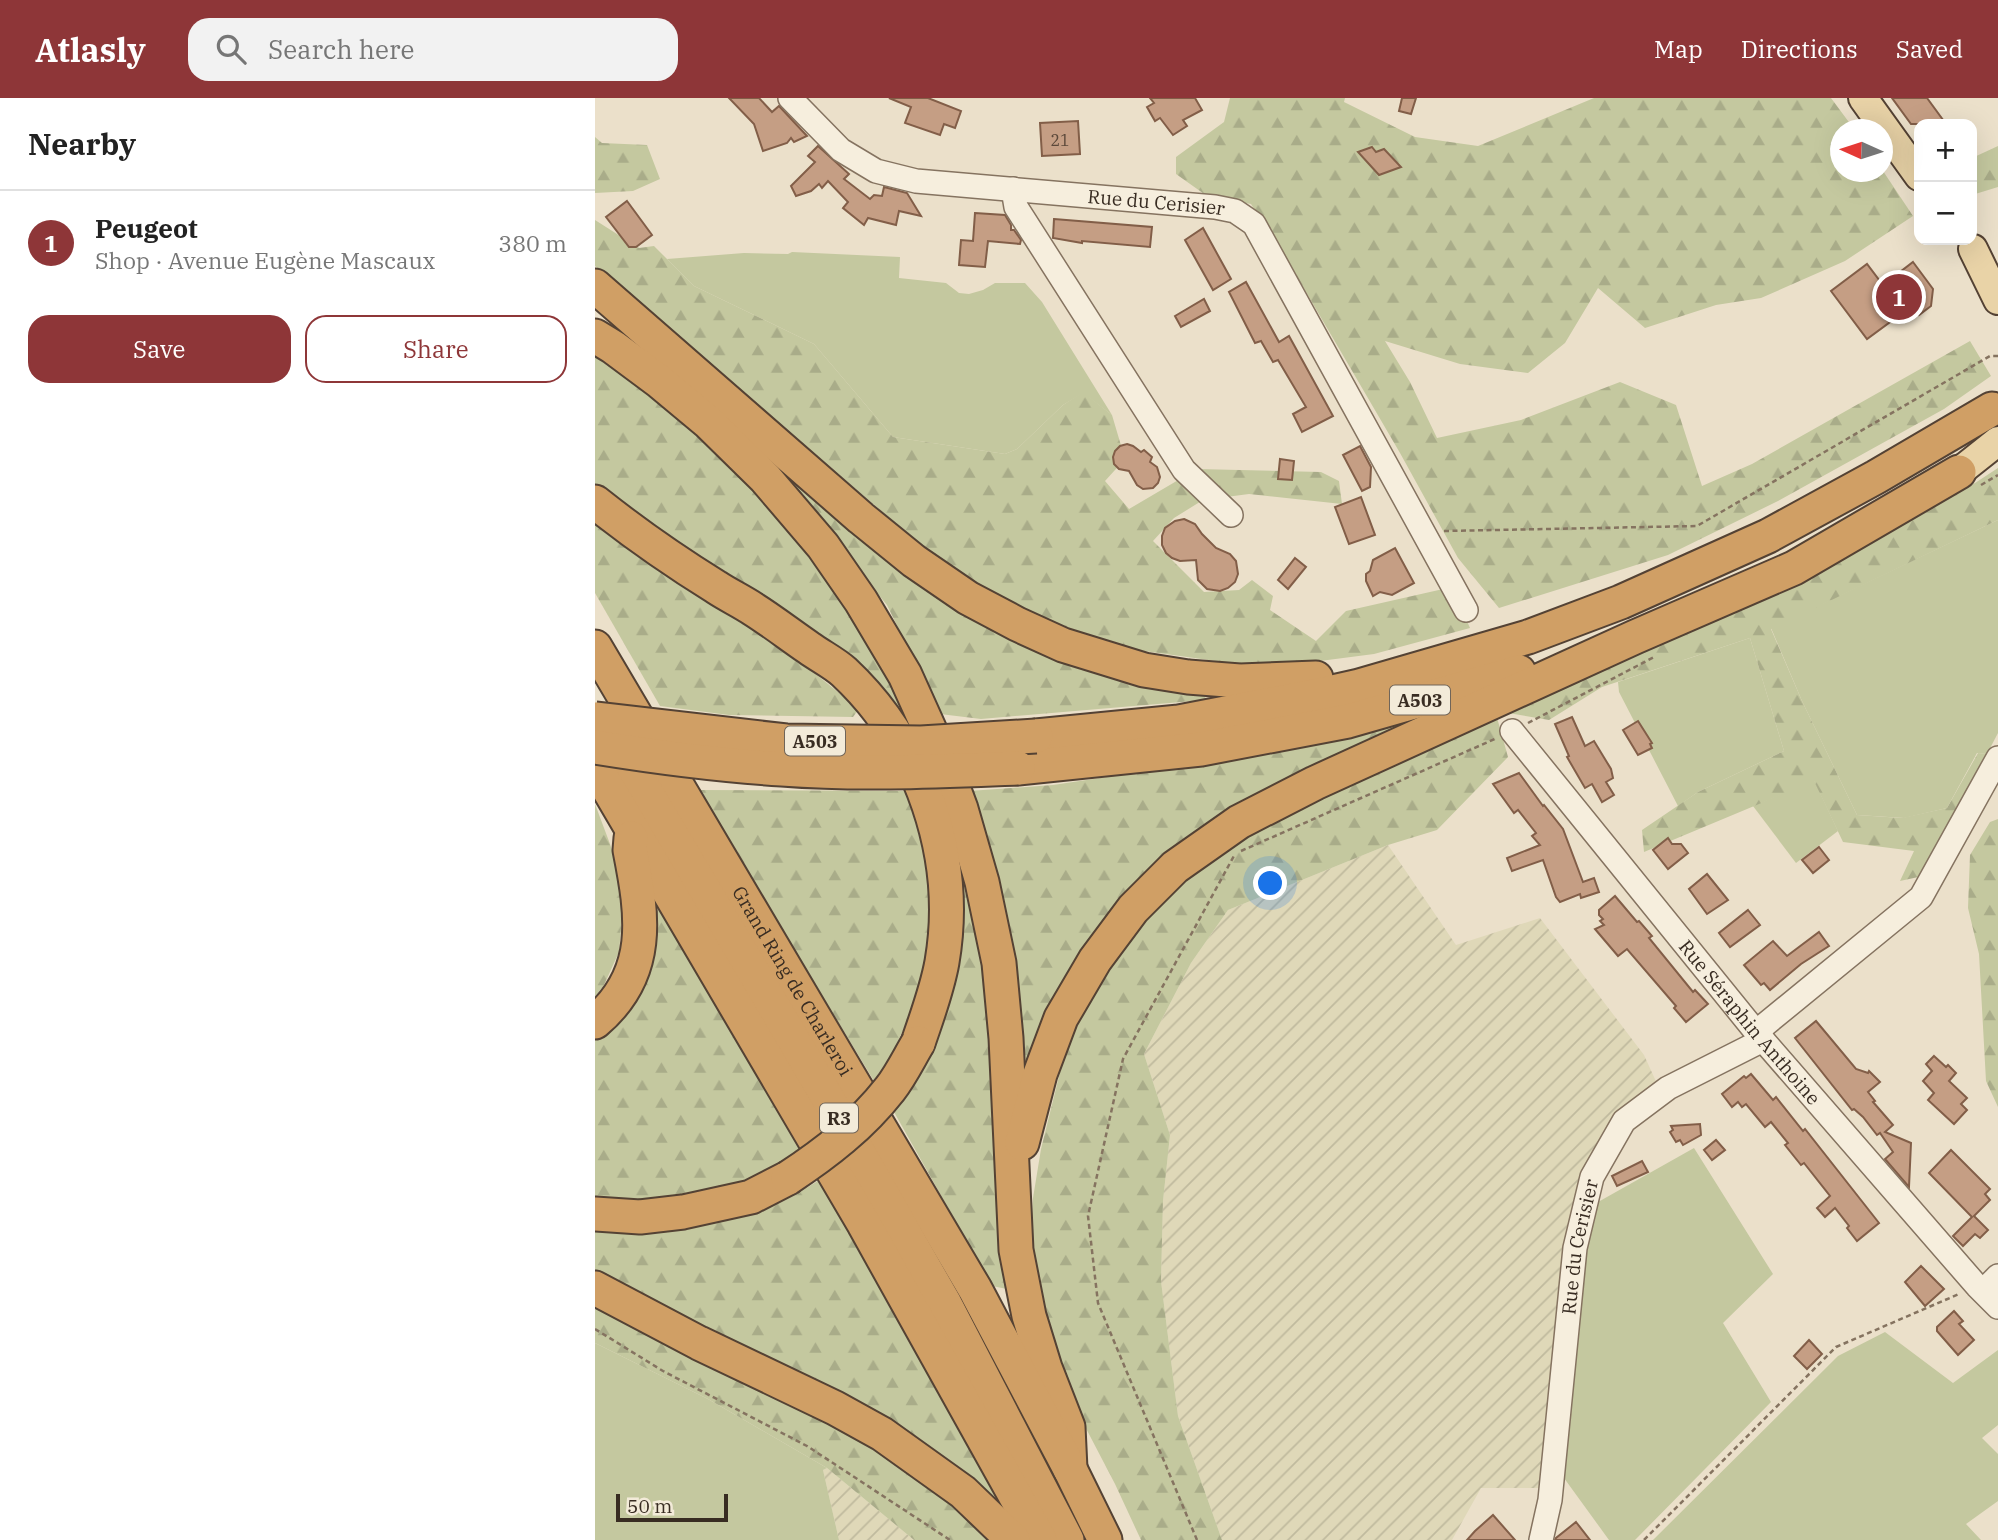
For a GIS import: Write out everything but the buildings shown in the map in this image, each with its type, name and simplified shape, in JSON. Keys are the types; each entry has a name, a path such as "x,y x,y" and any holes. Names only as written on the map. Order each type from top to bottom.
{"highway":[{"path":"595,286 914,561 968,598 1017,624 1063,645 1110,661 1188,677 1240,681 1305,680 1362,672 1388,677"},
{"path":"595,336 613,347 708,422 765,478 823,546 861,601 905,675 941,755 961,809 982,882 999,963 1006,1038 1016,1251 1029,1317 1068,1427 1070,1469"},
{"name":"A503","path":"595,719 786,741 921,743 1036,736 1179,722 1319,695 1528,636 1632,598 1768,536 1876,477 1996,403"},
{"name":"A503","path":"595,747 682,760 784,770 919,772 1018,768 1201,749 1348,721 1647,646 1966,481"},
{"path":"595,502 640,537 717,589 753,609 843,672 882,714 907,755 936,826 945,872 946,914 942,960 918,1043 891,1088 860,1124 830,1150 788,1178 751,1197 683,1212 640,1217 595,1214"},
{"path":"1013,1200 1024,1131 1040,1074 1061,1018 1095,960 1132,909 1175,867 1239,822 1315,783 1647,646"},
{"name":"Grand Ring de Charleroi","path":"595,647 975,1289 1105,1540"},
{"name":"Grand Ring de Charleroi","path":"595,705 821,1087 945,1304 1067,1540"},
{"path":"595,765 659,768 682,760"},
{"path":"595,765 864,1224 1040,1540"},
{"path":"595,1022 624,991 636,960 641,920 631,850 631,825"},
{"path":"595,1288 882,1434 963,1492 1013,1540"}],"main road":[{"path":"1863,98 1914,169"},
{"path":"1970,245 1998,283"},
{"path":"1970,245 1998,300"},
{"name":"A503","path":"1966,481 1998,441"},
{"path":"1966,481 1998,449"}],"street":[{"name":"Rue du Cerisier","path":"790,98 841,150 876,171 916,181 1215,207 1235,211 1254,225 1423,532"},
{"path":"1013,189 1016,207 1184,470 1231,515"},
{"path":"1423,532 1466,610"},
{"name":"Rue Séraphin Anthoine","path":"1512,731 1760,1036 1989,1290"},
{"name":"Rue du Cerisier","path":"1541,1540 1550,1500 1575,1248 1592,1177 1623,1121 1668,1088 1760,1036 1921,897 1998,758"}],"path":[{"path":"1423,532 1697,526 1990,356 1998,356"},
{"path":"1966,481 1998,475"},
{"path":"1197,1540 1098,1303 1088,1216 1123,1059 1235,854 1512,731 1647,646"},
{"path":"1644,1540 1836,1347 1989,1290"},
{"path":"595,1329 663,1371 807,1446 950,1540"}],"shaded area":[{"path":"1388,845 1456,945 1540,918 1644,1055 1659,1088 1597,1150 1547,1488 1481,1488 1452,1540 1222,1540 1178,1416 1161,1281 1163,1201 1170,1135 1144,1054 1191,963 1228,910"},
{"path":"827,1468 914,1540 839,1540 823,1470"}],"green space":[{"path":"1230,98 1345,98 1344,102 1415,137 1478,146 1594,98 1831,98 1847,119 1830,119 1830,182 1890,182 1913,216 1845,261 1761,298 1716,305 1645,328 1598,288 1565,343 1528,373 1460,364 1385,341 1410,382 1437,438 1521,420 1620,382 1676,405 1702,486 1752,464 1970,341 1991,376 1944,409 1778,501 1668,555 1499,608 1458,558 1299,280 1251,204 1207,196 1176,174 1176,157 1224,122"},
{"path":"595,137 602,143 647,145 660,179 633,191 595,193"},
{"path":"1998,146 1998,187 1977,193 1977,182 1977,156"},
{"path":"595,220 639,248 654,246 694,286 814,344 893,437 1005,454 1017,449 1063,405 1083,392 1112,415 1125,459 1105,481 1129,509 1197,469 1321,472 1339,481 1342,504 1249,494 1203,500 1174,518 1153,541 1204,592 1239,590 1252,580 1273,596 1270,610 1316,641 1346,611 1452,587 1470,628 1374,654 1266,668 1094,644 969,586 595,266"},
{"path":"792,252 900,257 899,278 946,283 959,293 969,294 995,283 1025,283 1042,302 1112,415 1083,393 1063,405 1017,449 1005,454 893,437 814,344 694,286 667,259"},
{"path":"595,350 733,461 806,541 898,694 900,710 869,684 628,512 595,485"},
{"path":"785,461 921,578 1206,688 1205,700 981,719 940,714 887,605 790,488"},
{"path":"1998,468 1998,520 1771,629 1857,815 1902,818 1947,808 1978,753 1987,754 1923,876 1900,881 1914,851 1843,842 1814,781 1644,852 1642,830 1698,792 1784,751 1750,638 1602,687 1549,720 1508,713 1742,607 1975,483"},
{"path":"1998,520 1998,733 1987,754 1977,753 1947,808 1904,818 1857,815 1802,701 1771,628"},
{"path":"595,522 709,595 859,709 853,717 729,715 660,706 595,593"},
{"path":"1750,638 1784,751 1698,792 1678,806 1619,692 1618,682"},
{"path":"1463,706 1190,840 1031,1060 1020,1064 969,791 1053,785 1214,761"},
{"path":"1496,714 1508,757 1437,830 1388,845 1228,910 1191,963 1144,1054 1170,1135 1163,1201 1161,1281 1178,1416 1222,1540 1141,1540 1067,1392 1030,1247 1033,1198 1041,1149 1067,1044 1112,955 1172,883 1276,820"},
{"path":"1814,780 1838,831 1796,863 1753,806"},
{"path":"697,790 912,791 932,888 929,954 915,1004 894,1050 874,1081"},
{"path":"595,804 621,880 622,917 619,952 604,985 595,997"},
{"path":"1998,819 1998,1107 1986,1081 1979,954 1968,908 1970,855 1990,822"},
{"path":"956,850 964,858 992,1018 1012,1290 992,1286 894,1112 922,1070 947,1009 962,927"},
{"path":"660,908 802,1151 764,1176 691,1202 595,1203 595,1039 616,1018 650,920"},
{"path":"1694,1148 1773,1274 1723,1323 1771,1402 1635,1540 1609,1540 1564,1478 1591,1206"},
{"path":"821,1179 1015,1527 595,1276 595,1229 768,1203"},
{"path":"595,1305 854,1436 903,1466 949,1500 993,1540 914,1540 827,1468 708,1399 595,1343"},
{"path":"1885,1332 1953,1383 1998,1350 1998,1425 1982,1438 1998,1454 1998,1501 1966,1524 1981,1540 1653,1540 1838,1356"},
{"path":"595,1343 708,1399 827,1468 823,1470 839,1540 595,1540"}],"place":[{"name":"Peugeot","path":"1899,297"}]}
